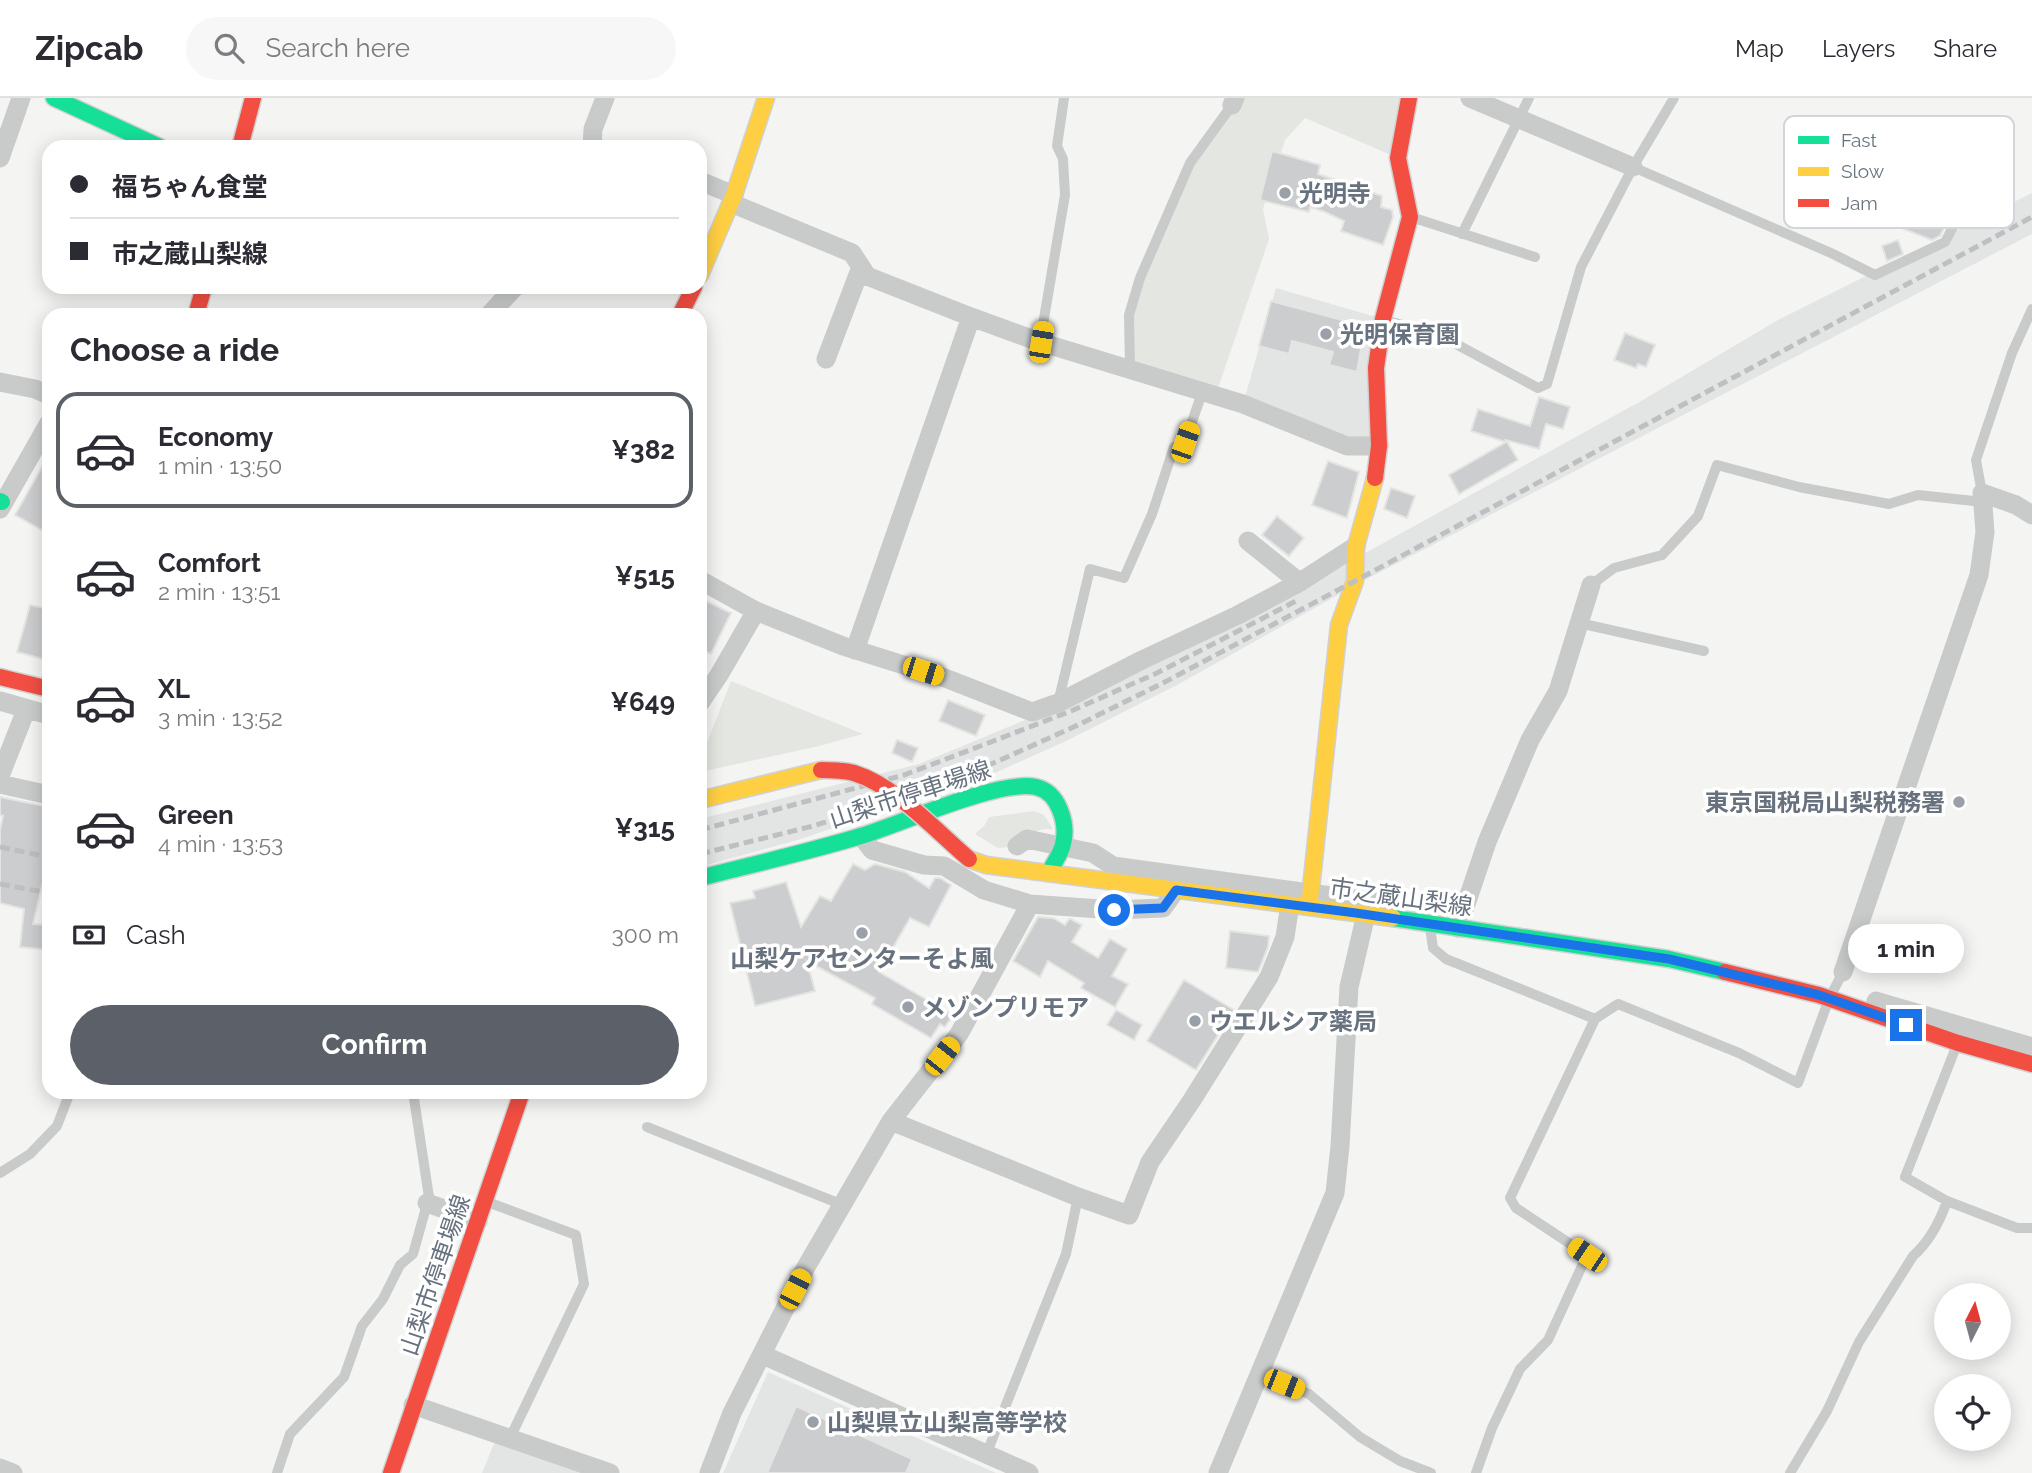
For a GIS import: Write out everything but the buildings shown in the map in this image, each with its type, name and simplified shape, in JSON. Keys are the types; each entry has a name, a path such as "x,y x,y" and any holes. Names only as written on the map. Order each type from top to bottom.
{"main road":[{"path":"54,98 145,140"},
{"path":"242,140 253,98"},
{"path":"707,258 732,199 766,98"},
{"path":"1303,901 1339,625 1355,581 1356,546 1378,466 1376,368 1382,319 1410,217 1398,158 1409,98"},
{"path":"0,677 42,687"},
{"name":"市之蔵山梨線","path":"707,798 821,770 843,770 861,775 897,798 969,859 986,865 1176,890 1303,901 1429,924 1461,922"},
{"name":"山梨市停車場線","path":"707,876 861,836 999,788 1031,785 1051,796 1058,804 1064,823 1063,845"},
{"path":"1049,873 1063,845"},
{"path":"1836,987 1958,1043 2032,1064"},
{"name":"山梨市停車場線","path":"391,1473 520,1099"}],"street":[{"path":"0,158 21,98"},
{"path":"594,140 593,129 605,98"},
{"path":"1470,98 1633,167"},
{"path":"707,185 732,199 852,253 867,276 971,317 1041,342 1243,404 1348,446 1379,446"},
{"path":"826,359 861,267"},
{"path":"496,308 508,294"},
{"path":"855,650 971,317"},
{"path":"0,382 42,392"},
{"path":"1,504 42,435"},
{"path":"1836,987 1979,575 1985,532 1982,497 2016,505 2032,516"},
{"path":"1248,541 1299,582"},
{"path":"707,584 756,611 855,650 945,678 1032,712 1058,704 1142,660 1238,615 1299,582 1356,546"},
{"path":"1461,922 1487,842 1530,740 1558,691 1591,585"},
{"path":"707,693 756,611"},
{"path":"0,701 42,713"},
{"path":"0,776 26,710"},
{"path":"0,784 42,793"},
{"path":"861,836 872,850 924,864 944,866 984,890 1030,904 1114,910 1163,908 1176,890"},
{"path":"1017,846 1027,839 1063,845 1093,853 1113,866 1303,901 1654,943 1836,987 2032,1047"},
{"path":"891,1121 1129,1215 1150,1162 1269,977 1303,901"},
{"path":"709,1473 732,1413 806,1267 891,1121 959,1034 1030,904"},
{"path":"1218,1473 1335,1193 1349,987 1366,914"},
{"path":"427,1203 478,1221"},
{"path":"763,1354 1029,1473"},
{"path":"413,1405 610,1473"},
{"path":"0,1468 13,1473"}],"lane":[{"path":"1041,342 1065,195 1063,159 1057,146 1064,98"},
{"path":"1462,234 1529,98"},
{"path":"1382,319 1441,335 1538,388 1546,384 1581,267 1633,167 1674,98"},
{"path":"1130,369 1129,315 1140,278 1190,163 1233,101"},
{"path":"1633,167 1831,253 1875,275 1945,242 1952,228"},
{"path":"1410,217 1535,257"},
{"path":"1591,585 1614,568 1662,555 1698,516 1717,465 1799,487 1888,504 1918,495 1982,497 1976,460 2012,353 2032,309"},
{"path":"1058,704 1090,569 1124,578 1152,514 1174,447 1185,442 1202,393"},
{"path":"1579,623 1704,651"},
{"path":"1429,924 1433,948 1446,959 1595,1019"},
{"path":"1476,1473 1492,1428 1520,1369 1548,1340 1587,1255 1516,1208 1510,1198 1595,1019 1618,1004 1739,1053 1798,1083 1836,987"},
{"path":"1958,1043 1905,1177 1947,1201 2017,1228 2032,1228"},
{"path":"0,1174 30,1153 57,1126 68,1099"},
{"path":"277,1473 290,1434 344,1377 362,1326 383,1298 400,1265 413,1254 429,1197 413,1099"},
{"path":"647,1127 843,1205"},
{"path":"986,1455 1066,1254 1078,1197"},
{"path":"485,1201 576,1235 584,1284 510,1438"},
{"path":"1790,1473 1827,1411 1858,1342 1913,1256 1924,1247 1947,1201"},
{"path":"1260,1374 1309,1394 1360,1437 1400,1461 1431,1473"}],"shaded area":[{"path":"1235,98 1409,98 1398,158 1305,118 1285,140 1263,209 1269,239 1215,397 1130,369 1129,315 1190,163"},
{"path":"2032,193 2032,234 1361,582 1177,685 1066,741 997,772 801,839 707,865 707,817 919,764 1054,708 1331,572 1641,401 1778,320 1962,228 2014,228 2014,202"},
{"path":"1276,288 1383,319 1379,446 1243,404"},
{"path":"731,681 863,734 707,770 707,743"},
{"path":"1034,811 1044,815 1053,829 1015,837 1010,847 998,848 975,834 989,817"},
{"name":"山梨県立山梨高等学校","path":"768,1372 996,1473 723,1473"},
{"path":"496,1439 590,1473 482,1473"}],"railway":[{"path":"2014,227 2032,217"},
{"path":"707,852 813,826 860,811 987,766 1078,725 1355,581 2012,228"},
{"path":"707,828 904,775 983,745 1071,711 1157,673 1296,601"},
{"path":"0,847 42,856"},
{"path":"0,884 42,892"}],"traffic: fast":[{"path":"54,98 145,140"},
{"path":"707,876 841,842 975,796 1019,786 1036,787 1051,795 1063,818 1063,844 1049,873"},
{"path":"1393,918 1669,959 1725,972"}],"traffic: slow":[{"path":"707,259 734,195 766,98"},
{"path":"1309,907 1339,625 1355,581 1356,546 1375,478"},
{"path":"707,798 821,770"},
{"path":"969,859 986,865 1393,918"}],"traffic: jam":[{"path":"242,140 253,98"},
{"path":"1375,478 1379,446 1376,368 1383,319 1410,217 1398,158 1409,98"},
{"path":"198,308 202,294"},
{"path":"684,308 690,294"},
{"path":"0,677 42,687"},
{"path":"821,770 854,773 885,788 915,810 969,859"},
{"path":"1725,972 1819,995 1958,1043 2032,1064"},
{"path":"391,1473 520,1099"}],"place":[{"name":"光明寺","path":"1285,193"},
{"name":"光明保育園","path":"1326,334"},
{"name":"東京国税局山梨税務署","path":"1959,802"},
{"name":"山梨ケアセンターそよ風","path":"862,933"},
{"name":"メゾンプリモア","path":"908,1007"},
{"name":"ウエルシア薬局","path":"1195,1021"},
{"name":"山梨県立山梨高等学校","path":"813,1422"}],"route":[{"path":"1114,910 1163,908 1176,890 1356,913 1669,959 1819,995 1906,1025"}]}
